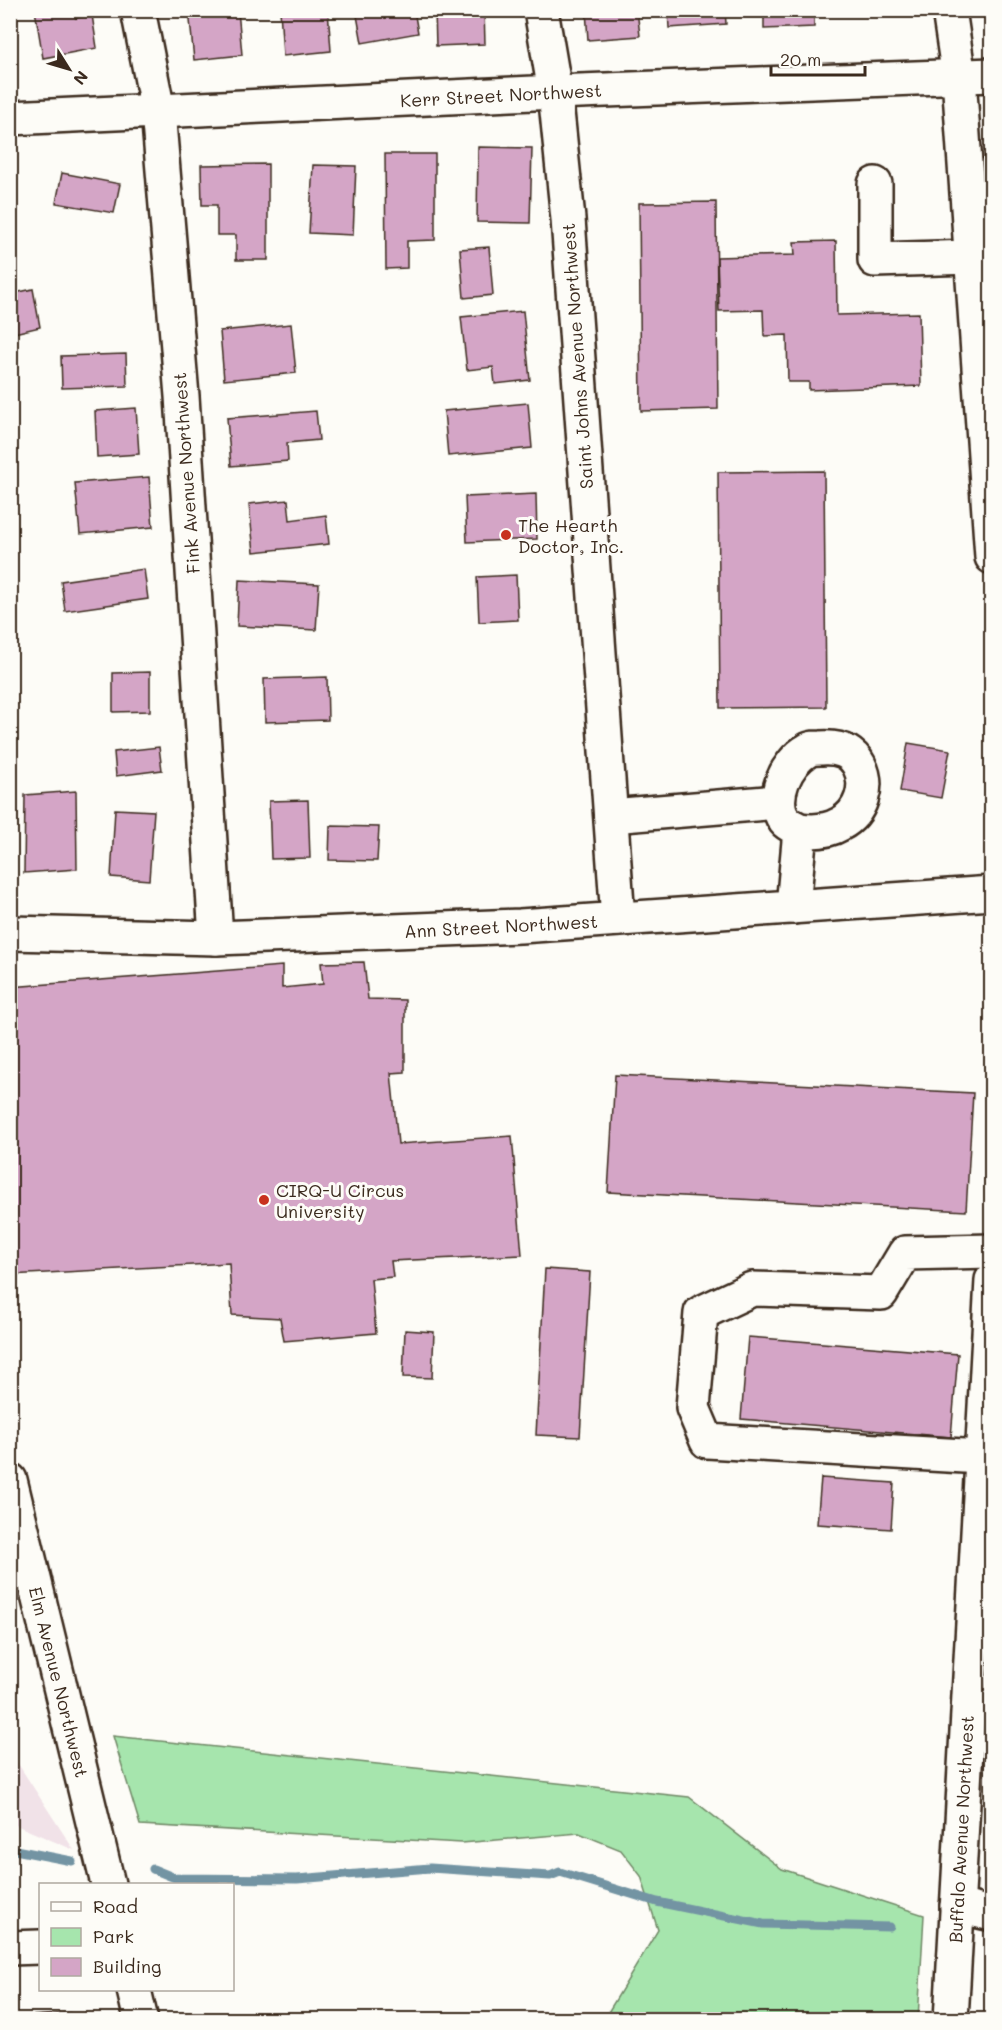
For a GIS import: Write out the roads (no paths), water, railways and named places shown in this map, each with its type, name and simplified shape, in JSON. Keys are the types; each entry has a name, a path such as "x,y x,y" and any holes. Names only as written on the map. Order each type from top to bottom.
{"street":[{"name":"Fink Avenue Northwest","path":"138,10 158,111 182,396 216,938"},
{"name":"Saint Johns Avenue Northwest","path":"542,10 555,92 568,231 618,919"},
{"path":"949,10 959,77 992,557"},
{"name":"Kerr Street Northwest","path":"10,118 555,92 992,75"},
{"path":"875,184 875,260 972,257"},
{"path":"836,747 855,758 862,772 864,788 859,806 842,824 817,832 800,830 785,822 778,802 783,780 793,762 809,748 836,747"},
{"path":"611,816 778,802"},
{"path":"794,907 800,830"},
{"name":"Ann Street Northwest","path":"10,933 216,938 520,926 992,893"},
{"path":"981,1457 707,1441 693,1408 701,1313 752,1289 881,1293 905,1253 992,1251"},
{"name":"Buffalo Avenue Northwest","path":"951,2019 992,1280"},
{"name":"Elm Avenue Northwest","path":"10,1480 24,1590 108,1883"},
{"path":"957,1906 992,1914"},
{"path":"10,1948 39,1947"},
{"path":"134,1991 141,2019"}],"waterway":[{"path":"10,1849 72,1861"},
{"path":"153,1869 175,1878 297,1879 430,1868 550,1876 560,1872 657,1902 763,1924 890,1927"}],"place":[{"name":"The Hearth Doctor, Inc.","path":"506,535"},
{"name":"CIRQ-U Circus University","path":"264,1200"}]}
